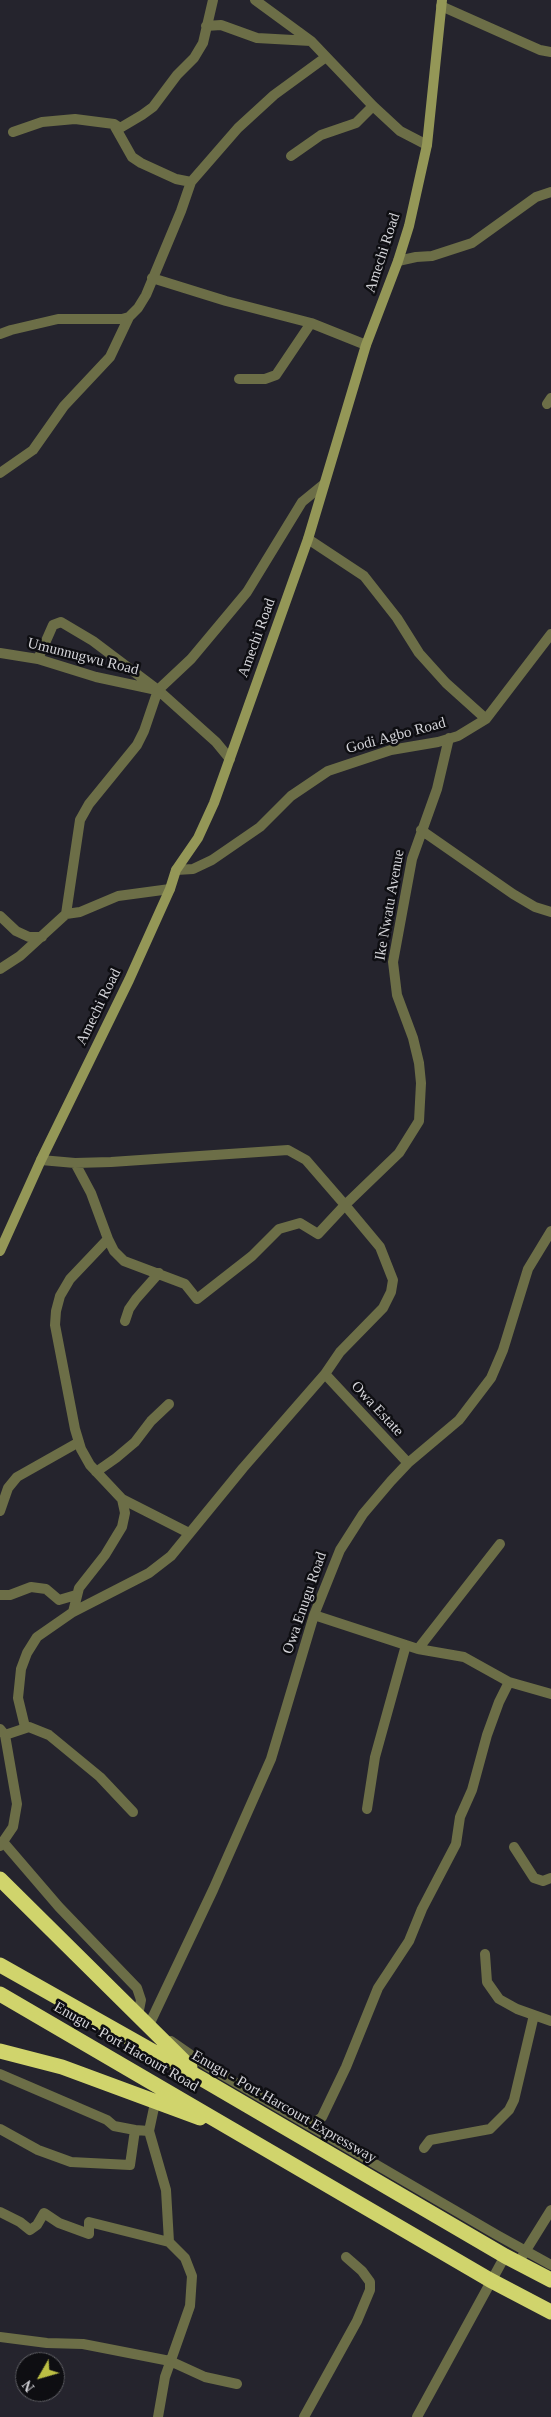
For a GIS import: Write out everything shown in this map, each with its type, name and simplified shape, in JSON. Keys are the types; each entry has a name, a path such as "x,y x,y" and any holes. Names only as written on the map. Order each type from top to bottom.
{"highway":[{"path":"0,1879 202,2079"},
{"name":"Enugu - Port Harcourt Expressway","path":"0,1965 516,2256 551,2280"},
{"name":"Enugu - Port Hacourt Road","path":"0,1994 234,2130"},
{"path":"0,2051 62,2067 155,2103 234,2130 490,2280 551,2312"}],"main road":[{"name":"Amechi Road","path":"0,1251 41,1160 129,980 170,889 176,870 198,838 214,803 308,540 324,484 351,403 366,346 409,226 427,145 442,3"}],"street":[{"path":"13,132 51,121 75,120 114,124 120,128 153,106 177,75 194,58 203,43 212,0"},
{"path":"256,0 311,41 373,106 400,131 427,145"},
{"path":"442,3 540,50 551,52"},
{"path":"206,26 221,25 257,38 311,41"},
{"path":"0,473 33,450 64,406 110,357 129,317 138,308 146,295 191,182 238,128 274,95 326,57"},
{"path":"291,156 322,135 356,123 373,106"},
{"path":"114,124 132,157 141,164 191,182"},
{"path":"398,261 416,256 432,256 472,243 536,197 551,192"},
{"path":"152,278 226,301 312,323 366,346"},
{"path":"0,334 20,327 58,319 122,320 129,317"},
{"path":"239,379 264,379 276,375 312,323"},
{"path":"66,914 80,820 89,804 137,745 144,731 158,690 191,659 247,592 302,502 324,484"},
{"path":"308,540 364,576 397,618 419,653 446,683 486,719"},
{"path":"38,659 52,625 60,622 93,641 158,690 216,742 230,760"},
{"name":"Godi Agbo Road","path":"176,870 193,869 212,860 252,833 292,796 328,771 391,750 438,742 458,736 486,719 551,634"},
{"name":"Umunnugwu Road","path":"0,653 38,659 96,677 158,690"},
{"name":"Ike Nwatu Avenue","path":"159,1273 185,1284 197,1299 252,1256 279,1229 300,1222 318,1234 399,1153 419,1121 421,1108 419,1063 396,994 393,962 412,859 437,788 449,738"},
{"path":"421,830 514,894 535,907 551,912"},
{"path":"0,969 20,956 66,914 80,912 118,896 170,889"},
{"path":"0,916 16,931 29,937 42,937"},
{"path":"25,1727 18,1698 21,1669 27,1653 37,1637 73,1612 161,1565 325,1374 340,1352 382,1308 391,1292 393,1280 380,1247 306,1160 288,1150 75,1163 41,1160"},
{"path":"75,1163 91,1194 114,1251 124,1261 159,1273 129,1309 125,1321"},
{"name":"Owa Enugu Road","path":"143,2020 213,1890 271,1759 314,1615 346,1538 363,1514 408,1463 459,1420 491,1378 503,1350 526,1275 551,1230"},
{"path":"108,1239 70,1279 60,1296 56,1311 55,1325 79,1442 90,1465 122,1499 189,1533"},
{"name":"Owa Estate","path":"325,1374 408,1463"},
{"path":"96,1472 135,1442 150,1421 169,1404"},
{"path":"0,1511 8,1488 18,1477 79,1442"},
{"path":"73,1612 76,1595 82,1583 105,1555 122,1527 125,1513 122,1499"},
{"path":"418,1649 500,1544"},
{"path":"0,1595 10,1595 31,1587 46,1589 59,1600 76,1595"},
{"path":"314,1615 418,1649 464,1658 509,1682 551,1694"},
{"path":"367,1809 376,1757 406,1645"},
{"path":"310,2126 322,2116 346,2067 378,1988 409,1941 422,1909 456,1844 460,1817 472,1790 498,1702 509,1682"},
{"path":"133,1812 100,1777 58,1742 38,1729 25,1727 2,1732 16,1804 14,1822 2,1844 59,1907 137,1988 141,2000 143,2020 207,2066 310,2126 516,2256 551,2265"},
{"path":"514,1847 534,1878 543,1881 551,1872"},
{"path":"485,1954 487,1982 493,1994 517,2009 551,2021"},
{"path":"424,2148 430,2140 490,2129 508,2110 514,2100 534,2015"},
{"path":"0,2074 107,2120 114,2126 149,2131"},
{"path":"155,2103 149,2131 166,2190 169,2242"},
{"path":"0,2129 38,2150 71,2162 130,2165 135,2130"},
{"path":"417,2417 490,2280 516,2256 551,2210"},
{"path":"0,2212 20,2222 30,2230 37,2225 44,2213 59,2223 89,2234 90,2222 169,2242 185,2258 192,2276 190,2306 165,2377 158,2417"},
{"path":"304,2417 357,2322 370,2290 370,2282 362,2271 346,2257"},
{"path":"0,2337 47,2343 83,2344 170,2361 206,2377 238,2384"}]}
